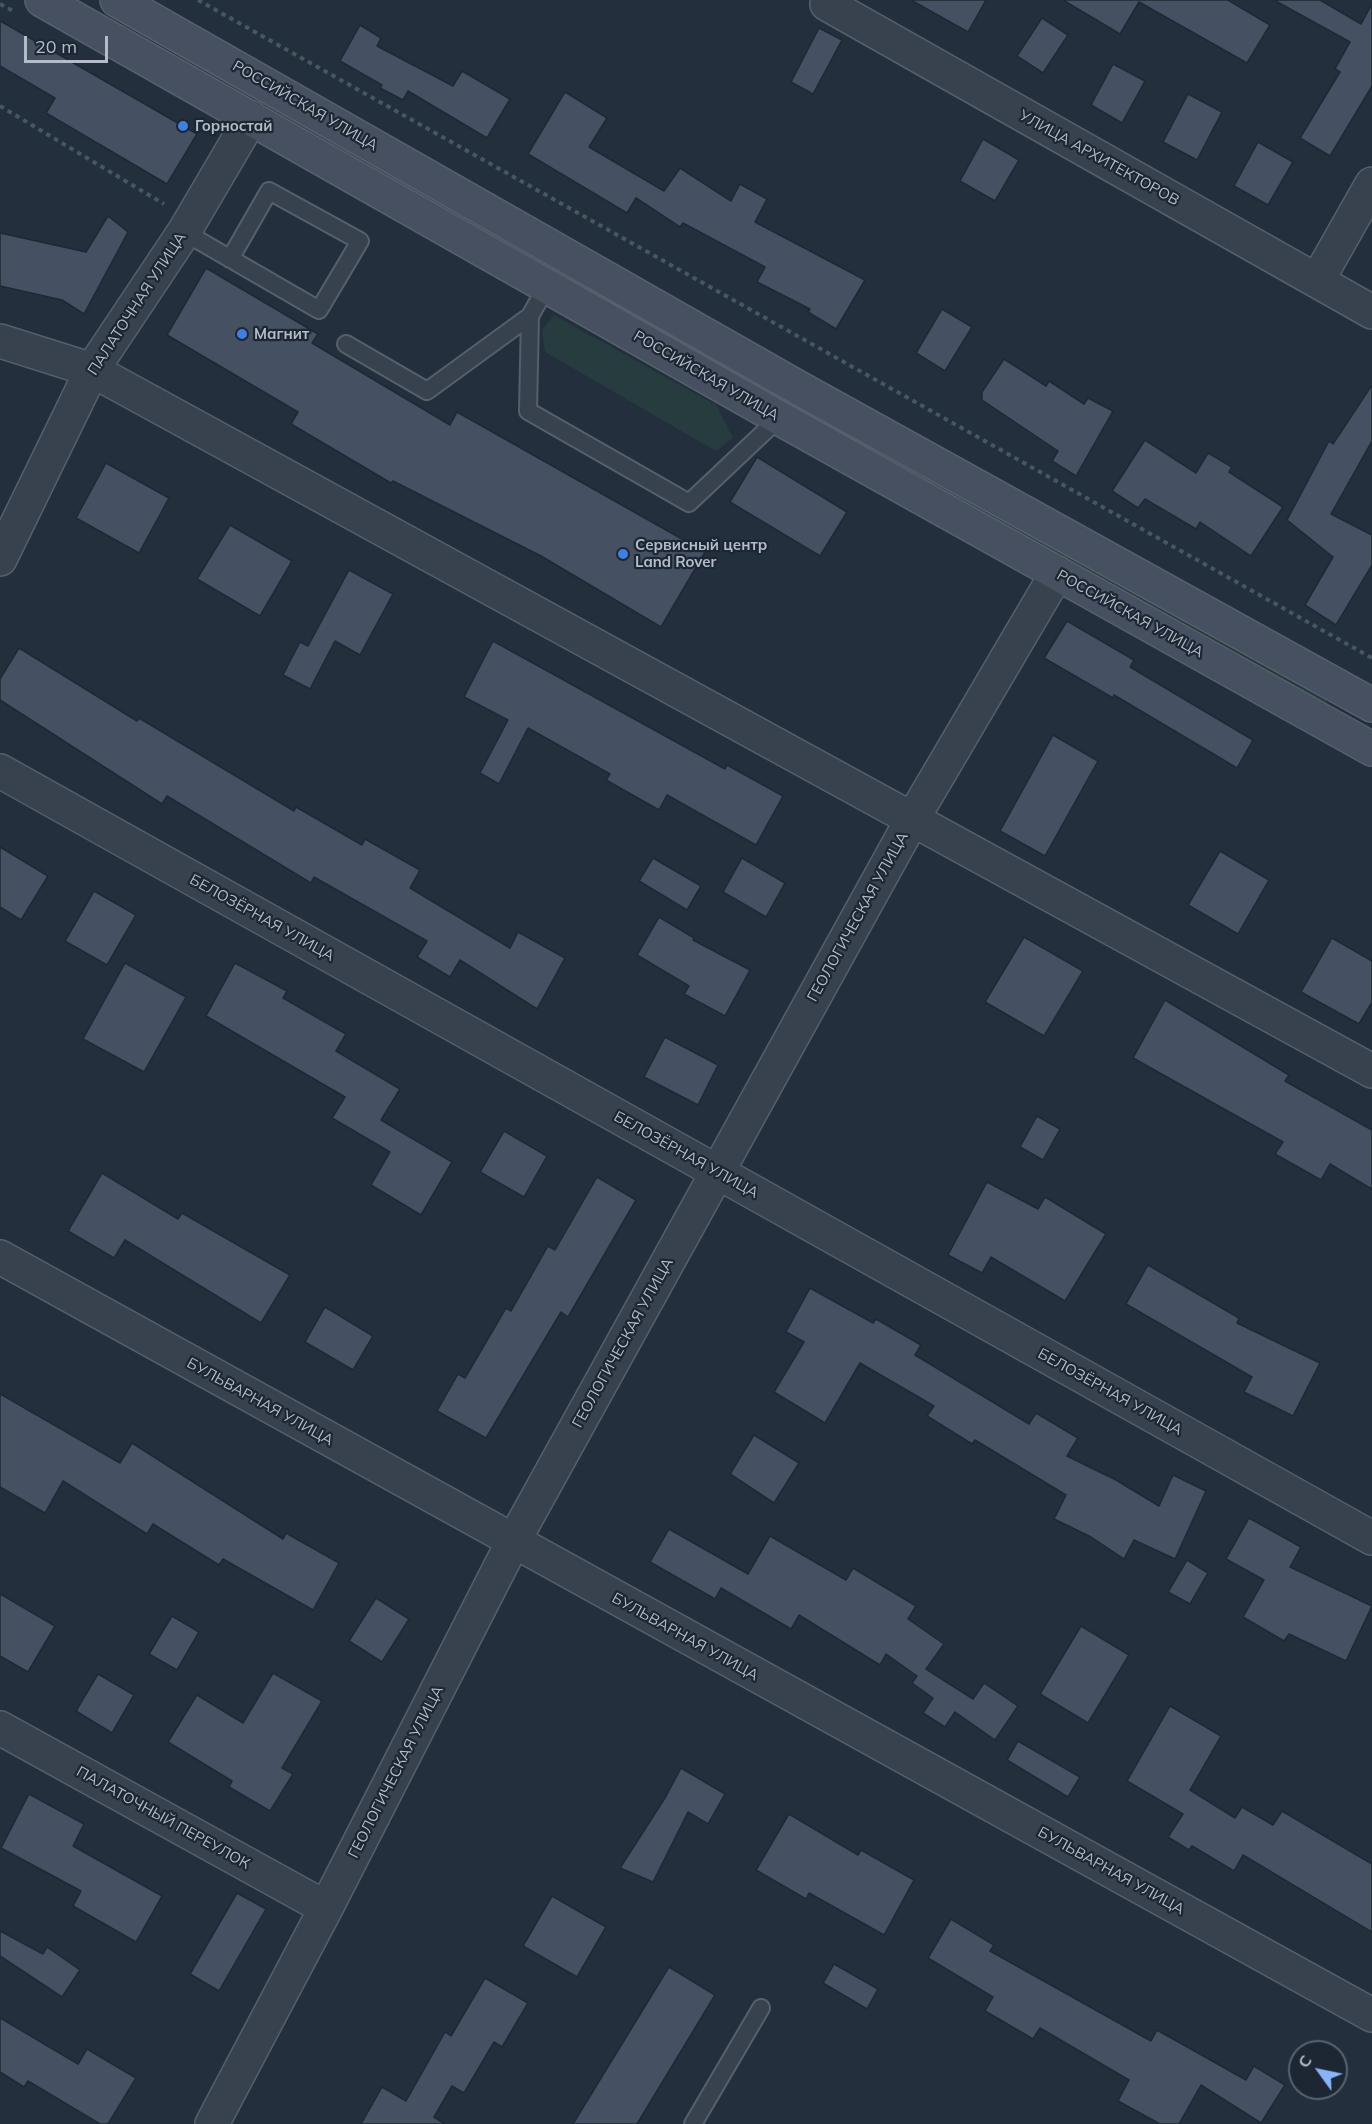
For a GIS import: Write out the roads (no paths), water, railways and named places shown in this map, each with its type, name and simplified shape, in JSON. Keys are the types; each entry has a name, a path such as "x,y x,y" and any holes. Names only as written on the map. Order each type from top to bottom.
{"main road":[{"name":"РОССИЙСКАЯ УЛИЦА","path":"42,0 779,418 1372,749"},
{"name":"РОССИЙСКАЯ УЛИЦА","path":"117,0 796,387 1372,705"},
{"path":"251,118 269,86"}],"street":[{"name":"УЛИЦА АРХИТЕКТОРОВ","path":"828,2 1372,312"},
{"name":"ПАЛАТОЧНАЯ УЛИЦА","path":"0,559 92,370 188,226 251,118"},
{"path":"1317,281 1372,184"},
{"path":"0,341 92,370 1372,1071"},
{"name":"ГЕОЛОГИЧЕСКАЯ УЛИЦА","path":"212,2124 326,1908 513,1542 913,818 1057,573"},
{"name":"БЕЛОЗЁРНАЯ УЛИЦА","path":"0,771 1372,1538"},
{"name":"БУЛЬВАРНАЯ УЛИЦА","path":"0,1257 1372,2015"},
{"name":"ПАЛАТОЧНЫЙ ПЕРЕУЛОК","path":"0,1728 326,1908"}],"lane":[{"path":"188,226 230,258 319,310 360,241 269,191 230,258"},
{"path":"346,344 427,391 530,316 547,286"},
{"path":"530,316 528,411 689,503 779,418"},
{"path":"693,2124 761,2008"}],"place":[{"name":"Горностай","path":"183,126"},
{"name":"Магнит","path":"242,334"},
{"name":"Сервисный центр Land Rover","path":"623,554"}]}
